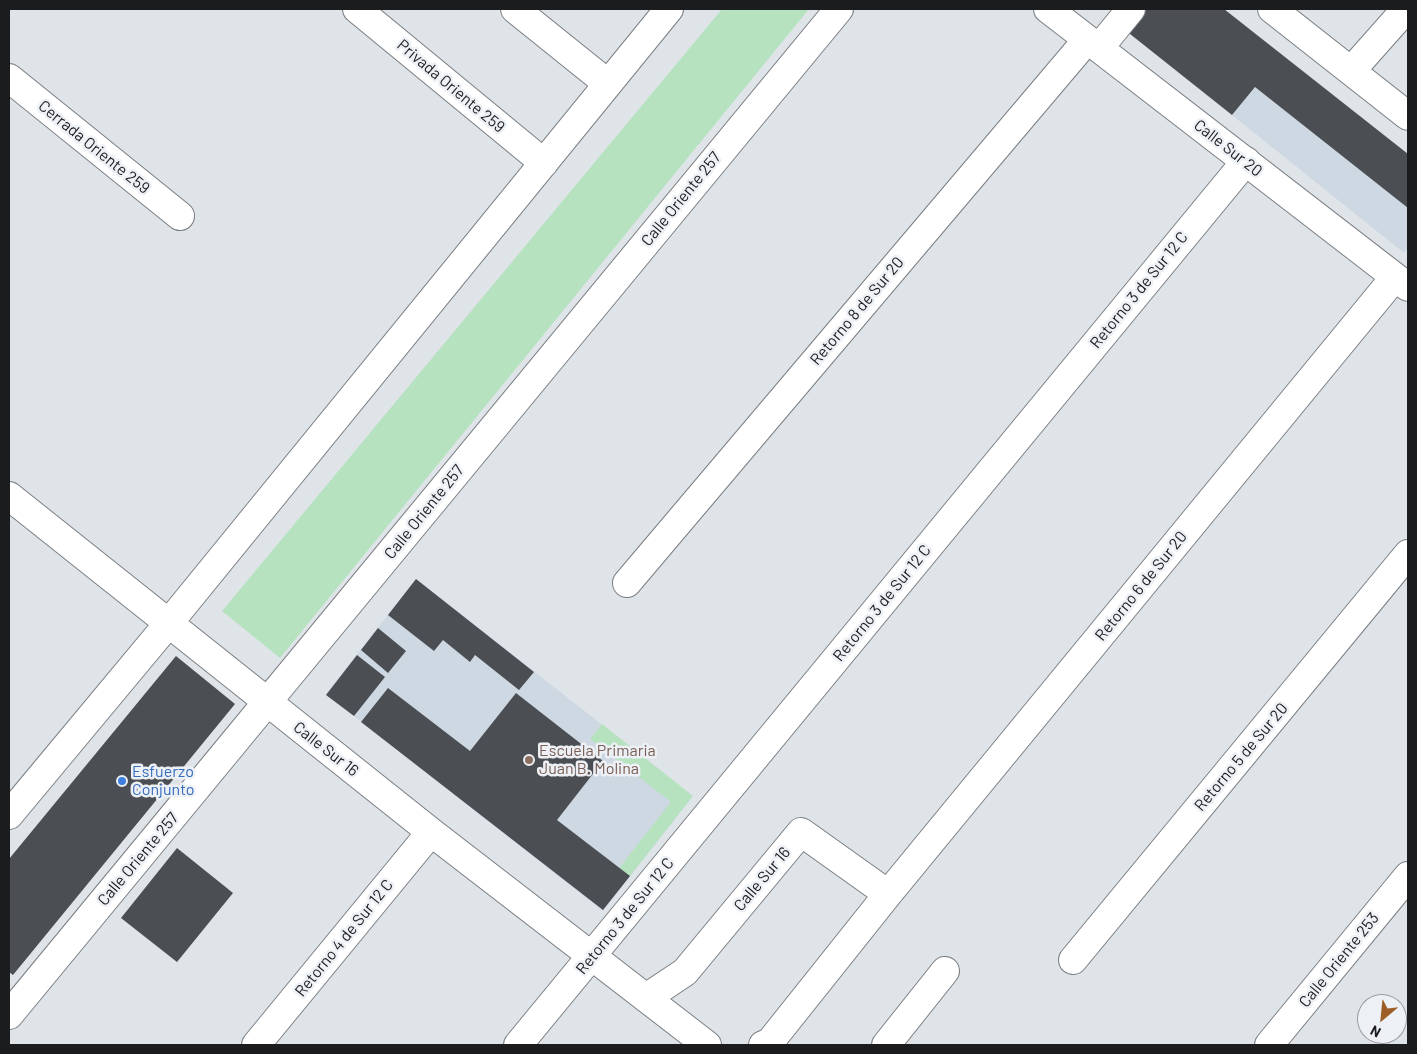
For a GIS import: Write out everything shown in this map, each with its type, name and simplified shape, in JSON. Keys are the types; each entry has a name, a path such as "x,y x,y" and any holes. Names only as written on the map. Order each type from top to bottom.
{"street":[{"name":"Privada Oriente 259","path":"357,9 544,163"},
{"path":"515,9 607,83"},
{"path":"9,816 168,624 607,83 670,9"},
{"name":"Calle Oriente 257","path":"9,1016 839,9"},
{"name":"Calle Sur 20","path":"1048,9 1401,282"},
{"name":"Retorno 8 de Sur 20","path":"628,583 1093,44 1131,9"},
{"path":"1272,9 1408,116"},
{"path":"1350,70 1406,9"},
{"name":"Cerrada Oriente 259","path":"9,78 180,216"},
{"name":"Retorno 3 de Sur 12 C","path":"518,1045 1246,161"},
{"name":"Retorno 6 de Sur 20","path":"763,1045 770,1042 888,894 1401,282"},
{"name":"Calle Sur 16","path":"9,496 431,832 707,1045"},
{"name":"Retorno 5 de Sur 20","path":"1073,960 1408,554"},
{"name":"Retorno 4 de Sur 12 C","path":"256,1045 431,832"},
{"name":"Calle Sur 16","path":"646,998 685,972 801,832 888,894"},
{"name":"Calle Oriente 253","path":"1269,1045 1408,876"},
{"path":"886,1045 946,971"}],"shaded area":[{"path":"1281,54 1408,154 1408,248 1404,253 1232,115"},
{"name":"Escuela Primaria Juan B. Molina","path":"416,579 693,796 603,911 326,694"}],"green space":[{"path":"722,9 809,9 280,658 222,611"},
{"path":"602,724 693,796 630,876 619,868 671,802 590,739"}],"building":[{"path":"1142,9 1224,9 1408,154 1408,208 1255,87 1232,115 1125,30"},
{"path":"416,579 534,672 519,690 475,655 470,662 443,640 434,651 388,615"},
{"path":"378,628 406,651 388,673 361,650"},
{"path":"357,655 385,677 354,716 326,695"},
{"name":"Esfuerzo Conjunto","path":"176,656 235,704 13,975 9,972 9,859"},
{"path":"388,688 470,751 516,693 603,761 557,820 630,876 603,910 361,722"},
{"path":"177,848 233,893 177,962 121,918"}],"place":[{"name":"Escuela Primaria Juan B. Molina","path":"529,760"},
{"name":"Esfuerzo Conjunto","path":"122,781"}]}
